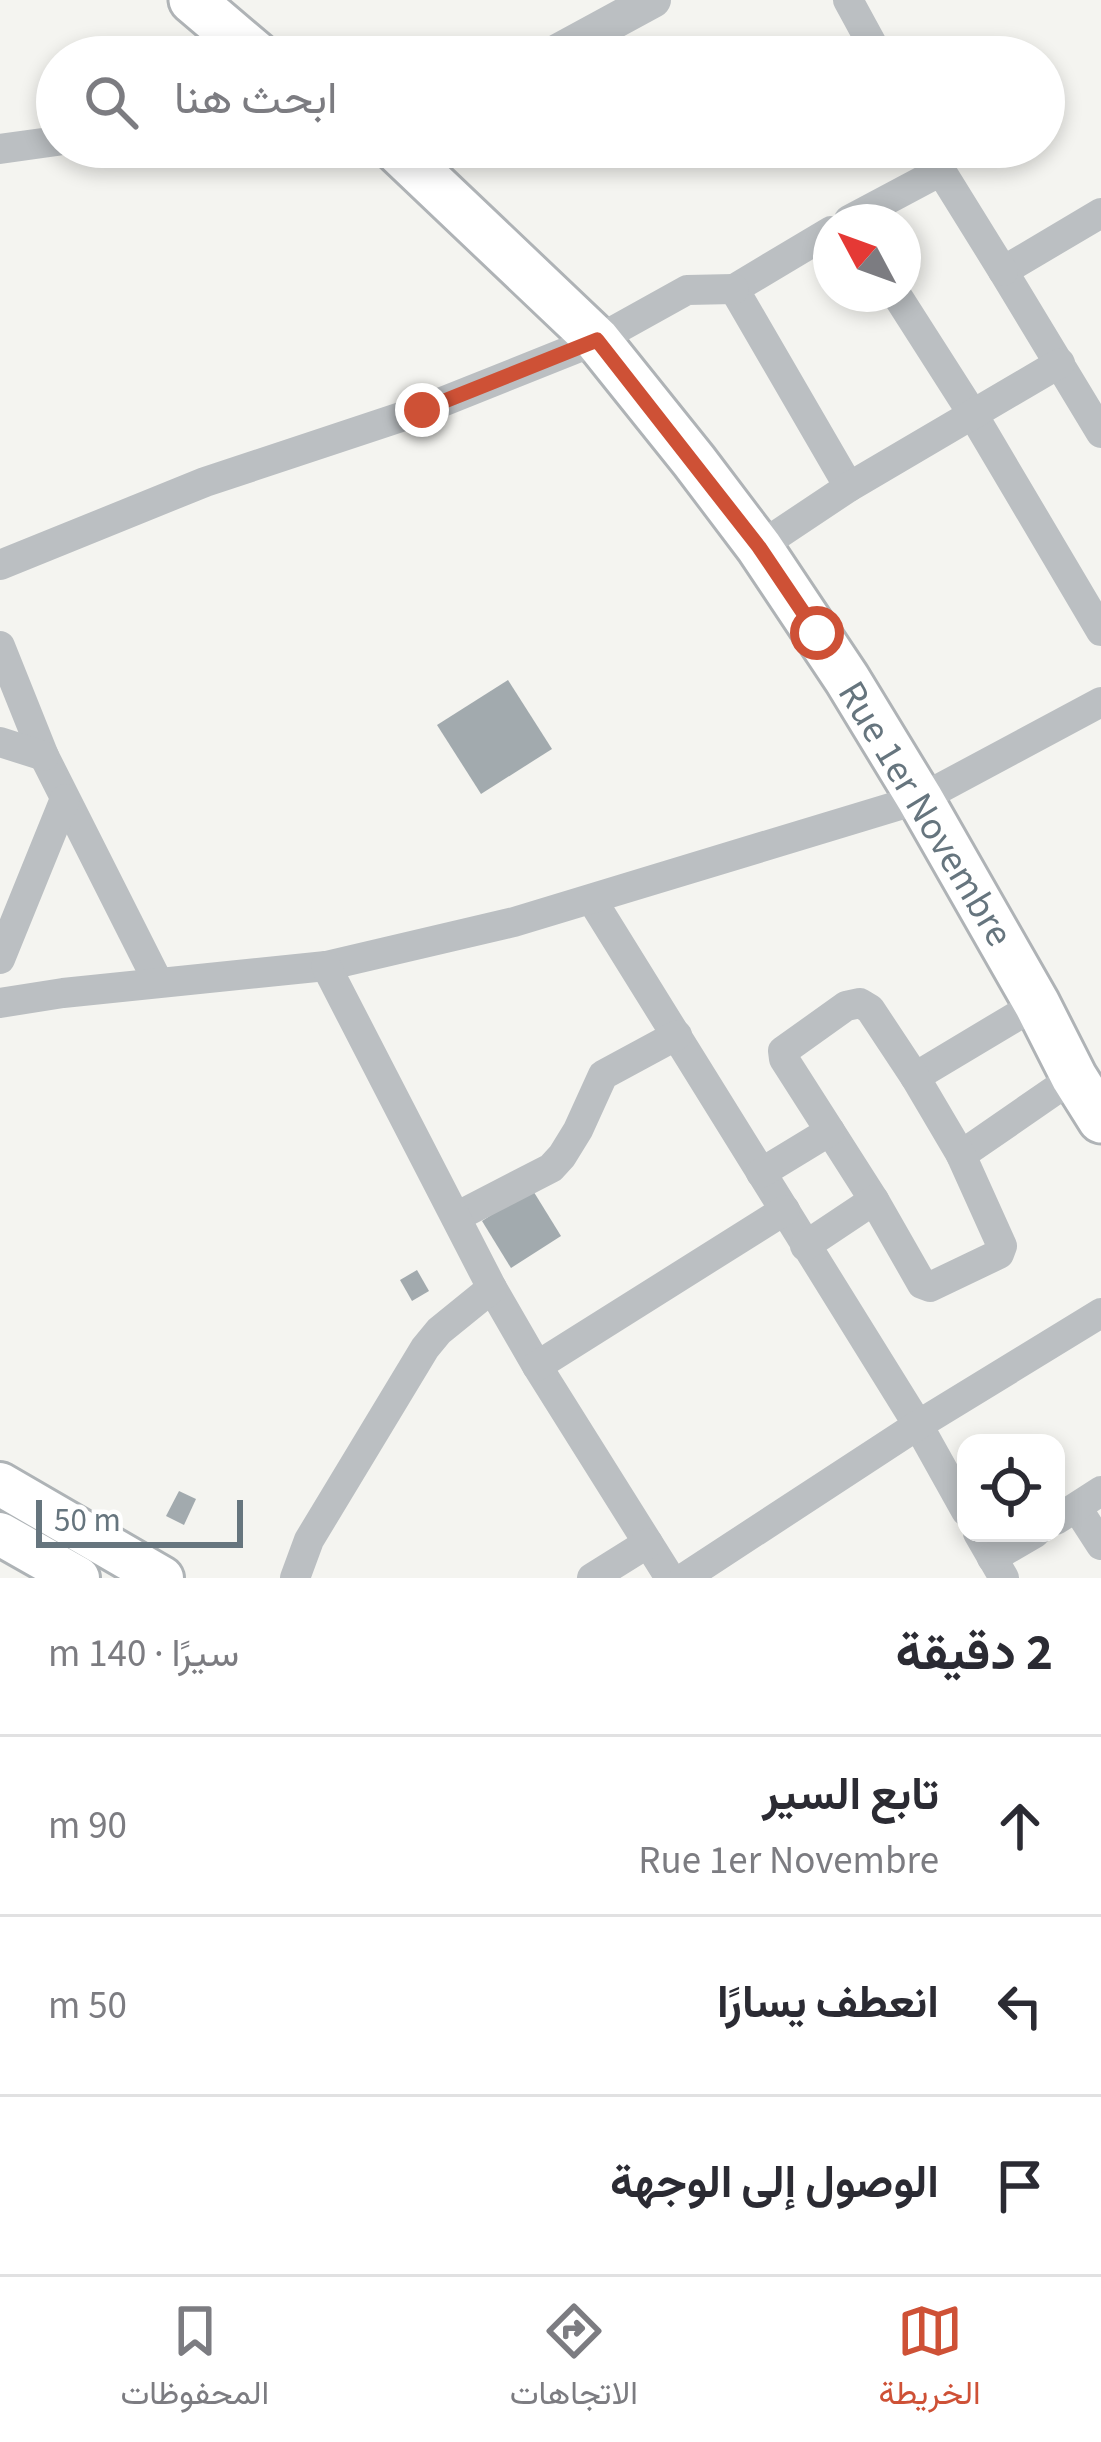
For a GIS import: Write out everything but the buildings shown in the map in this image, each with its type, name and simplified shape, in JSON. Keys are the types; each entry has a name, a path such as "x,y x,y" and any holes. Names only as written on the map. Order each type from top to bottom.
{"main road":[{"path":"192,0 234,36"},
{"name":"Rue 1er Novembre","path":"416,168 597,340 759,547 920,799 1101,1120"},
{"path":"0,1484 163,1578"},
{"path":"0,1534 77,1578"}],"street":[{"path":"587,36 653,0"},
{"path":"848,0 868,36"},
{"path":"0,149 36,144"},
{"path":"873,204 922,168"},
{"path":"940,168 1101,434"},
{"path":"1003,271 1101,213"},
{"path":"0,565 205,482 422,410 597,340 686,290 734,289 813,242"},
{"path":"734,289 849,487"},
{"path":"907,312 1101,631"},
{"path":"759,547 849,487 1060,363"},
{"path":"0,646 44,756 158,982"},
{"path":"0,1003 63,992 326,966 592,900 920,799 1101,702"},
{"path":"0,742 44,756"},
{"path":"0,959 65,800"},
{"path":"592,900 957,1494"},
{"path":"326,966 492,1288 670,1578"},
{"path":"860,1004 870,1010 915,1077 961,1155 999,1236 999,1254 930,1287 922,1284 830,1131 783,1051 846,1006 860,1004"},
{"path":"915,1077 1037,1004"},
{"path":"456,1217 551,1168 578,1130 603,1075 677,1034"},
{"path":"961,1155 1074,1077"},
{"path":"761,1173 830,1131"},
{"path":"805,1246 874,1199"},
{"path":"537,1366 785,1210"},
{"path":"296,1578 309,1540 425,1348 492,1288"},
{"path":"684,1578 918,1425 1101,1313"},
{"path":"1078,1507 1101,1544"},
{"path":"592,1578 648,1543"}],"route":[{"path":"422,410 597,340 759,547 817,633"}]}
